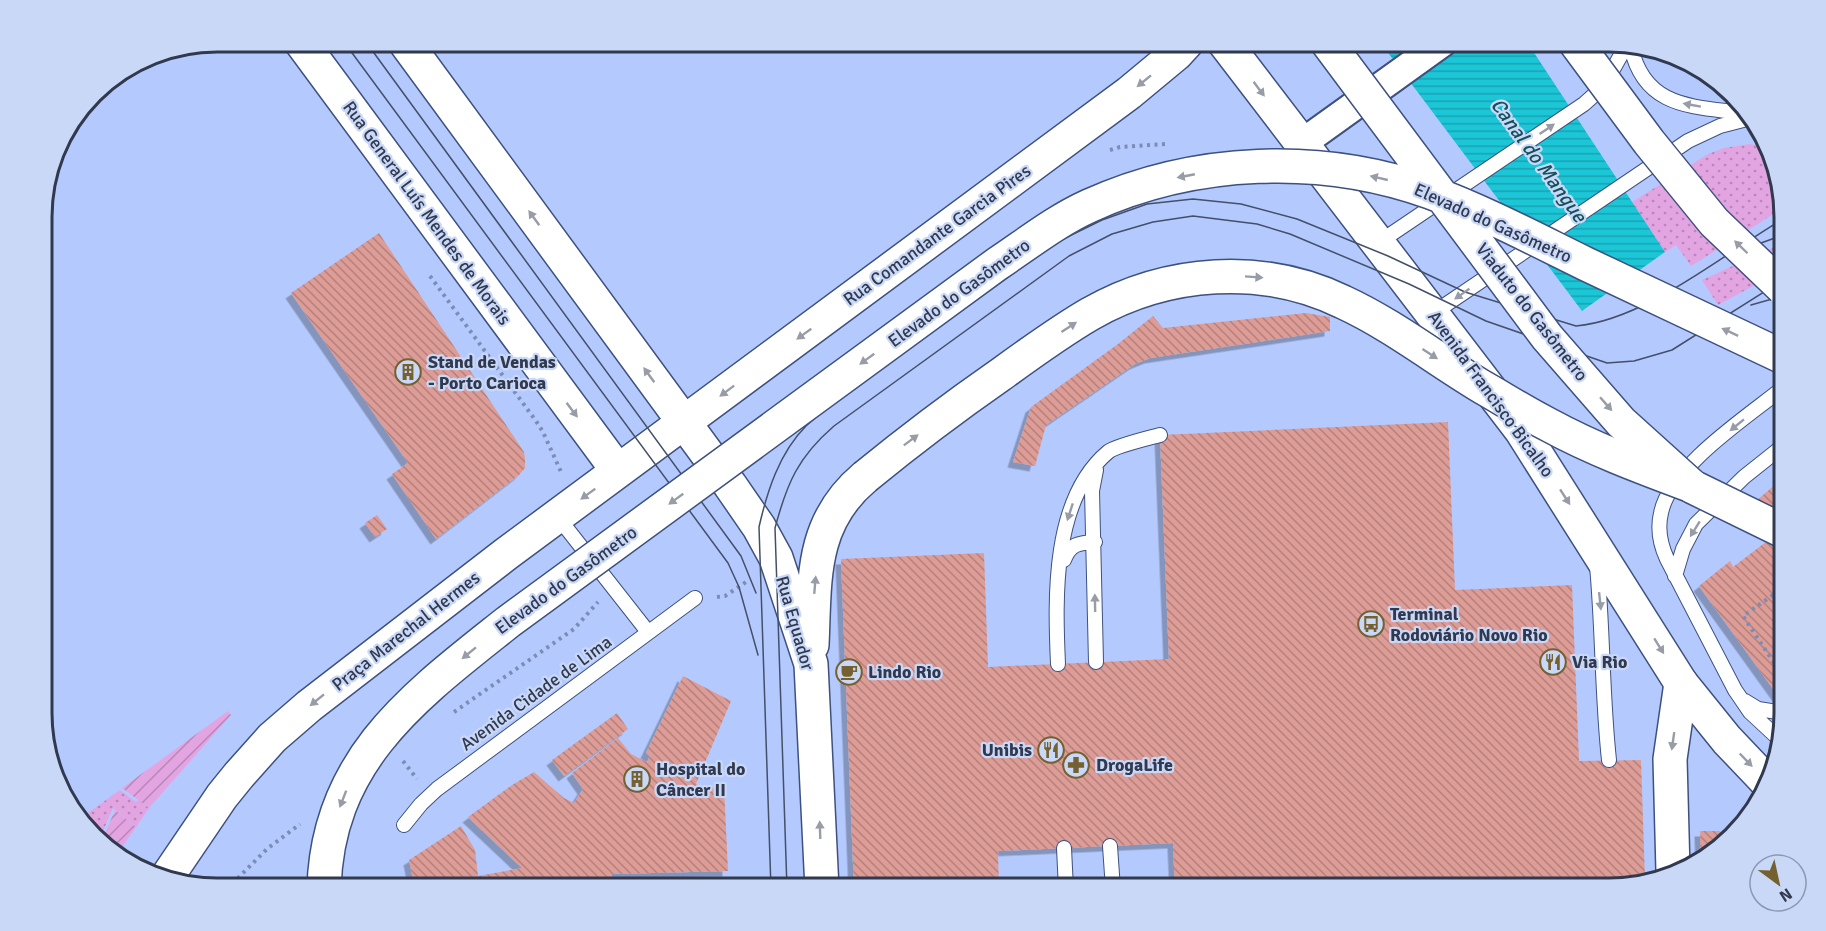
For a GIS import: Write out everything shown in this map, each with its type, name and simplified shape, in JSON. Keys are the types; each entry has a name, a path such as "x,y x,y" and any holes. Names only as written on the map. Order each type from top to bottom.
{"main road":[{"name":"Rua Comandante Garcia Pires","path":"684,423 1129,93 1177,52"},
{"name":"Avenida Francisco Bicalho","path":"1232,52 1521,430 1681,683 1727,740 1761,775"},
{"name":"Viaduto do Gasômetro","path":"1335,52 1547,337 1621,422 1693,487 1773,526"},
{"path":"1582,52 1649,142 1714,222 1773,278"},
{"name":"Rua General Luís Mendes de Morais","path":"309,53 618,471"},
{"path":"413,53 684,423"},
{"name":"Elevado do Gasômetro","path":"325,878 333,829 343,798 357,769 390,724 431,684 508,622 997,264 1066,218 1112,197 1181,177 1212,171 1266,166 1337,170 1386,180 1429,192 1489,217 1773,352"},
{"path":"811,664 815,583 822,540 838,503 865,477 987,384 1091,314 1115,302 1164,285 1234,276 1275,279 1343,301 1377,319 1438,359 1550,426 1620,459 1693,487"},
{"name":"Praça Marechal Hermes","path":"170,871 222,796 255,757 288,724 380,650 684,423"},
{"name":"Rua Equador","path":"684,423 750,514 776,558 811,664 821,878"},
{"path":"1673,865 1670,759 1681,683"}],"street":[{"path":"1301,144 1429,52"}],"lane":[{"path":"1378,243 1579,108 1603,87 1623,53"},
{"path":"1633,55 1643,80 1656,92 1671,101 1736,113"},
{"path":"1432,314 1696,137 1740,119"},
{"path":"1772,733 1750,712 1735,690 1675,576 1660,543 1659,530 1661,511 1674,484 1690,465 1773,396"},
{"path":"1058,664 1056,621 1064,534 1080,487 1109,450 1160,435"},
{"path":"1675,576 1683,549 1696,524 1744,477 1773,454"},
{"path":"1096,662 1092,491 1093,476 1099,462"},
{"path":"557,516 648,632"},
{"path":"1059,582 1063,562 1070,548 1080,542 1095,543"},
{"path":"1594,543 1602,618 1609,760"},
{"name":"Avenida Cidade de Lima","path":"404,825 429,796 695,598"},
{"path":"1735,690 1758,710 1773,712"},
{"path":"1110,846 1112,878"},
{"path":"1064,848 1065,878"}],"path":[{"path":"521,402 543,432 561,472 563,482"},
{"path":"695,598 725,596 776,558"},
{"path":"455,711 574,629 612,586"},
{"path":"1773,595 1743,616 1773,661"},
{"path":"402,760 429,796"},
{"path":"238,878 267,849"}],"shaded area":[{"path":"1756,145 1768,175 1773,214 1691,266 1676,245 1665,252 1632,202 1708,154 1724,148"},
{"path":"1773,248 1773,275 1718,305 1702,280"},
{"path":"228,711 231,715 149,808 122,788"},
{"path":"120,790 149,808 136,827 113,808 103,832 87,814"},
{"path":"115,810 136,827 122,848 105,834"}],"water":[{"name":"Canal do Mangue","path":"1388,52 1534,52 1665,252 1582,311"}],"building":[{"name":"Stand de Vendas - Porto Carioca","path":"379,233 524,452 525,468 519,475 436,539 392,474 408,463 291,293"},
{"path":"1306,313 1330,317 1330,331 1150,358 1135,364 1046,425 1035,466 1013,462 1031,407 1153,316 1163,328"},
{"name":"Terminal Rodoviário Novo Rio","path":"1448,422 1455,590 1572,585 1579,761 1641,760 1645,874 1619,878 1175,878 1173,843 998,851 999,878 854,878 841,559 984,553 988,667 1169,659 1160,435"},
{"path":"1773,487 1773,514 1768,518 1756,501"},
{"path":"377,515 387,529 375,537 365,523"},
{"path":"1773,537 1773,689 1699,586 1730,561 1733,567"},
{"name":"Hospital do Câncer II","path":"683,676 731,701 696,784 704,788 724,786 728,871 612,874 610,878 413,878 409,860 461,826 475,850 478,876 522,868 468,817 534,772 564,798 574,803 583,789 572,773 618,738 631,754 647,762 650,756 646,753"},
{"path":"617,713 628,729 564,776 552,760"},
{"path":"1700,831 1720,831 1720,835 1701,851"}],"tram line":[{"path":"352,53 728,563 739,587 758,655"},
{"path":"374,53 741,556 756,593"},
{"path":"771,878 759,527 775,473 788,448 806,426 834,402 1057,242 1102,220 1147,204 1193,199 1241,204 1297,219 1388,256 1465,292 1576,326 1602,321 1629,312 1656,299 1773,225"},
{"path":"787,878 775,528 789,484 811,449 834,426 1069,256 1112,234 1153,222 1193,216 1257,224 1290,234 1409,284 1486,321 1607,363 1634,361 1672,350 1773,286"},
{"path":"1750,247 1773,239"},
{"path":"1751,305 1773,299"}],"place":[{"name":"Stand de Vendas - Porto Carioca","path":"408,372"},
{"name":"Terminal Rodoviário Novo Rio","path":"1371,624"},
{"name":"Via Rio","path":"1553,662"},
{"name":"Lindo Rio","path":"849,672"},
{"name":"Unibis","path":"1051,750"},
{"name":"DrogaLife","path":"1076,765"},
{"name":"Hospital do Câncer II","path":"637,779"}]}
